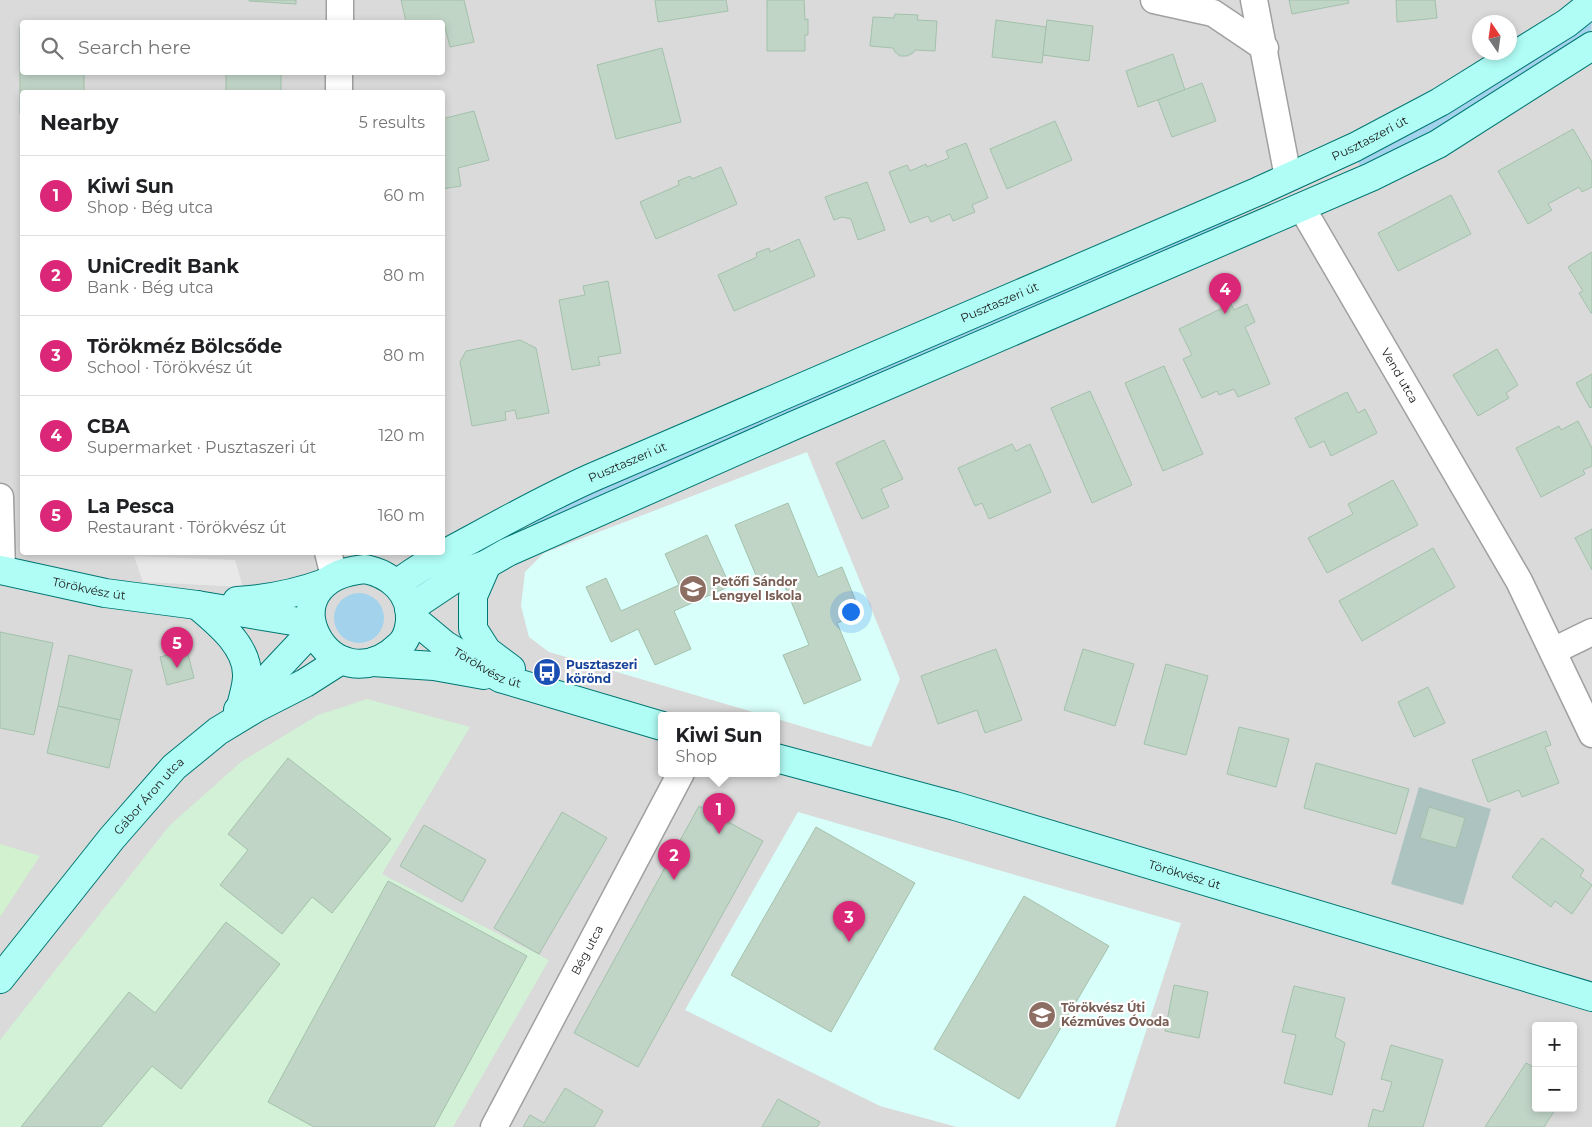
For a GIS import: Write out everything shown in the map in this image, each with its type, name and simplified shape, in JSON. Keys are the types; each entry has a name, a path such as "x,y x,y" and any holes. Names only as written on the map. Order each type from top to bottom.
{"street":[{"path":"340,0 340,20"},
{"path":"1154,0 1214,13 1265,48"},
{"name":"Vend utca","path":"1254,0 1265,48 1288,177 1302,208 1519,581 1592,734"},
{"name":"Pusztaszeri út","path":"445,553 544,499 583,481 1355,147 1440,102 1567,23 1592,3"},
{"path":"410,612 463,573 487,564 508,552 795,425 1371,177 1438,144 1592,46"},
{"path":"339,75 339,90"},
{"path":"0,497 1,570"},
{"name":"Pusztaszeri út","path":"397,584 441,555"},
{"path":"487,564 473,596 473,629 487,651 539,688"},
{"path":"373,662 386,657 404,642 409,630 410,612 407,600 397,584 378,572 365,569 329,570 312,602 312,627 326,649 341,660 357,664 373,662 434,666 500,678"},
{"name":"Törökvész út","path":"1,570 105,593 187,604 312,627"},
{"name":"Törökvész út","path":"187,604 262,600 294,594 329,570"},
{"path":"187,604 223,627 241,650 247,674 241,707"},
{"name":"Törökvész út","path":"410,612 445,645 500,678 658,725"},
{"path":"218,731 312,627"},
{"path":"1553,651 1592,632"},
{"name":"Gábor Áron utca","path":"0,979 112,838 174,767 218,731 256,708 305,683 341,660"},
{"name":"Törökvész út","path":"780,759 955,806 1592,997"},
{"name":"Bég utca","path":"494,1127 679,777"}],"shaded area":[{"path":"0,0 1592,0 1592,1127 0,1127"},
{"path":"1592,14 1591,32 1432,134 1363,171 1355,156"},
{"path":"1229,217 1233,226 534,528 528,518"},
{"name":"Petőfi Sándor Lengyel Iskola","path":"807,452 900,679 871,747 780,720 780,712 753,712 549,652 529,637 521,606 525,572 544,553"},
{"path":"134,556 235,560 243,587 143,582"},
{"path":"354,593 364,593 377,600 384,613 384,623 377,636 364,643 354,643 345,639 338,632 334,623 334,613 338,604 345,597"},
{"path":"367,699 470,727 382,874 549,960 453,1127 0,1127 0,1040 170,825 241,762 318,715"},
{"path":"1419,787 1491,809 1463,905 1391,884"},
{"path":"798,812 1181,923 1115,1127 957,1127 880,1106 685,1010"},
{"path":"0,844 40,856 0,917"}],"building":[{"path":"296,0 296,4 249,1"},
{"path":"401,0 464,0 474,42 450,47 445,20 406,20"},
{"path":"655,0 726,0 728,11 658,22"},
{"path":"767,0 804,0 805,20 808,19 805,51 767,51"},
{"path":"1289,0 1348,0 1349,3 1292,14"},
{"path":"1396,0 1435,0 1437,18 1397,22"},
{"path":"895,14 918,15 917,20 937,21 935,51 915,50 907,56 900,56 893,48 870,46 873,17 894,18"},
{"path":"996,20 1046,27 1042,63 992,57"},
{"path":"1047,20 1093,26 1089,61 1043,55"},
{"path":"662,48 681,122 616,139 597,65"},
{"path":"1173,54 1185,90 1138,107 1126,71"},
{"path":"20,75 84,75 84,90 20,90"},
{"path":"226,75 281,75 281,90 226,90"},
{"path":"1202,83 1216,121 1172,137 1158,100"},
{"path":"474,111 489,160 458,168 461,186 445,189 445,118"},
{"path":"1055,121 1072,160 1007,189 990,149"},
{"path":"1573,129 1592,162 1592,187 1582,192 1579,187 1548,204 1552,210 1528,224 1498,171"},
{"path":"966,143 988,198 972,205 975,212 953,221 950,214 931,222 928,216 910,223 889,172 907,165 910,171 926,164 927,167 949,158 946,151"},
{"path":"721,167 737,204 656,239 640,202 679,185 678,181 690,176 692,179"},
{"path":"867,182 885,230 858,240 851,219 842,217 834,220 825,197"},
{"path":"1451,195 1471,234 1398,271 1378,233"},
{"path":"799,239 815,276 734,311 718,275 757,257 756,253 769,248 770,252"},
{"path":"1592,252 1591,313 1579,293 1583,291 1568,267"},
{"path":"608,281 621,353 598,357 600,365 572,370 559,300 585,295 583,286"},
{"path":"1231,304 1234,310 1247,304 1255,322 1245,327 1270,384 1238,397 1234,389 1219,395 1217,391 1202,398 1183,359 1192,355 1179,329"},
{"path":"520,340 536,348 549,413 517,419 515,410 505,412 506,420 472,426 460,362 466,351"},
{"path":"1497,349 1518,385 1506,393 1509,398 1478,416 1453,375"},
{"path":"1164,366 1203,454 1163,471 1125,383"},
{"path":"1592,374 1592,407 1590,408 1576,383"},
{"path":"1090,391 1132,485 1092,503 1051,408"},
{"path":"1347,392 1358,413 1365,409 1377,433 1331,456 1324,441 1310,448 1295,418"},
{"path":"1578,421 1592,448 1592,466 1583,470 1585,474 1541,497 1516,448 1559,426 1561,430"},
{"path":"884,440 903,479 881,489 889,507 862,519 836,463"},
{"path":"1012,444 1016,451 1030,444 1051,492 989,519 982,503 975,506 958,468"},
{"path":"1393,480 1418,525 1327,573 1308,538 1353,514 1348,504"},
{"path":"788,503 818,577 842,567 861,614 837,623 861,680 804,704 783,655 809,645 781,577 760,585 735,525"},
{"path":"1592,529 1592,570 1575,538"},
{"path":"707,535 730,586 674,611 691,649 655,665 638,629 611,642 586,587 606,578 621,611 679,585 665,554"},
{"path":"1433,548 1455,587 1362,641 1339,601"},
{"path":"0,632 53,643 34,735 0,728"},
{"path":"996,649 1022,720 985,733 977,710 938,724 921,676"},
{"path":"1083,649 1134,664 1115,726 1064,710"},
{"path":"187,650 194,678 167,685 160,657"},
{"path":"69,655 132,670 120,720 58,706"},
{"path":"1166,664 1208,676 1186,755 1144,744"},
{"path":"1428,687 1445,723 1414,737 1398,702"},
{"path":"58,706 120,720 109,768 47,753"},
{"path":"1239,727 1289,739 1276,787 1227,774"},
{"path":"1546,731 1551,745 1545,747 1559,783 1522,797 1519,790 1488,802 1472,760"},
{"path":"288,758 391,839 332,913 312,897 282,934 220,885 248,850 228,834"},
{"path":"1316,763 1409,789 1396,834 1304,808"},
{"path":"699,806 763,841 638,1067 574,1033"},
{"path":"1429,807 1465,818 1456,848 1420,838"},
{"path":"562,812 607,838 539,954 494,928"},
{"path":"424,825 486,860 462,902 400,866"},
{"path":"816,827 915,883 831,1032 731,975"},
{"path":"1542,838 1584,870 1580,876 1592,885 1572,914 1555,901 1551,907 1512,877"},
{"path":"388,881 527,956 434,1127 314,1127 268,1102"},
{"path":"1024,896 1109,946 1019,1099 934,1049"},
{"path":"226,922 280,964 181,1089 152,1066 101,1127 21,1127 129,992 155,1013"},
{"path":"1174,985 1208,992 1199,1038 1165,1031"},
{"path":"1294,986 1345,998 1335,1037 1345,1043 1332,1095 1284,1083 1296,1035 1282,1032"},
{"path":"1391,1045 1443,1060 1423,1127 1368,1127 1373,1109 1383,1112 1392,1082 1381,1079"},
{"path":"1526,1063 1532,1066 1532,1112 1553,1112 1544,1127 1485,1127"},
{"path":"565,1088 603,1111 594,1127 523,1127 530,1115 544,1123"},
{"path":"778,1099 820,1122 817,1127 762,1127"}],"place":[{"name":"CBA","path":"1225,314"},
{"name":"Petőfi Sándor Lengyel Iskola","path":"693,589"},
{"name":"La Pesca","path":"177,668"},
{"name":"Pusztaszeri körönd","path":"547,672"},
{"name":"Kiwi Sun","path":"719,834"},
{"name":"UniCredit Bank","path":"674,880"},
{"name":"Törökméz Bölcsőde","path":"849,942"},
{"name":"Törökvész Úti Kézműves Óvoda","path":"1042,1015"}]}
